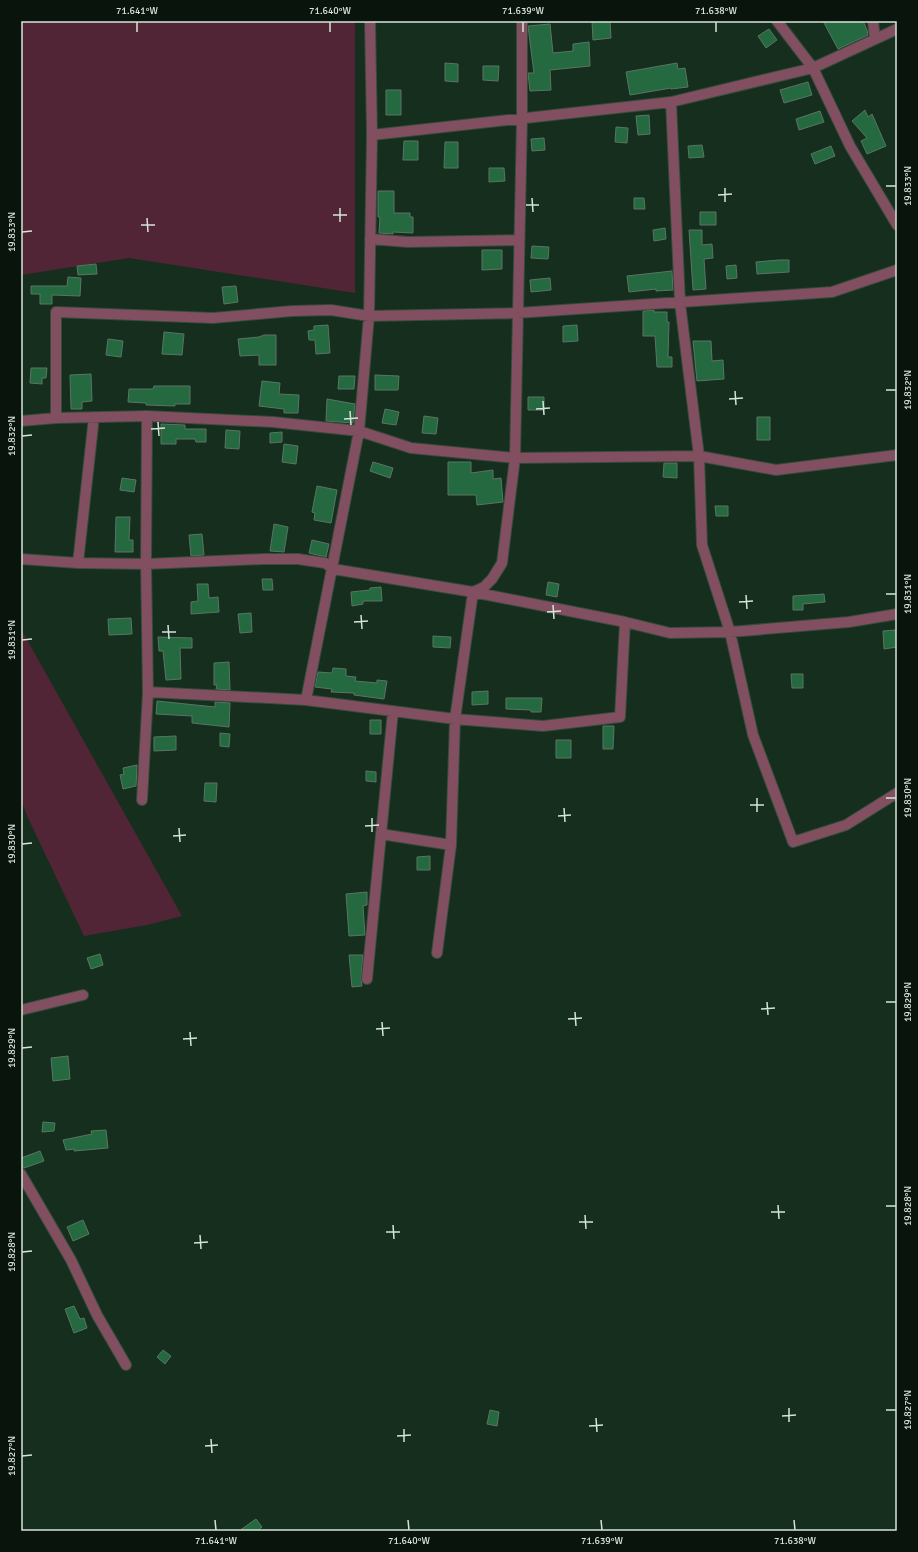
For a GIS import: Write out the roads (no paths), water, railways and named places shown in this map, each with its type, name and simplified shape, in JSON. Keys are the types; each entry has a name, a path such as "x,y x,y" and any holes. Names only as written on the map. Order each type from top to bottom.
{"street":[{"path":"306,700 359,431 369,316 372,135 370,21"},
{"path":"473,592 484,587 492,579 502,564 515,458 522,118 522,21"},
{"path":"777,21 812,68 850,146 897,225"},
{"path":"873,21 874,39"},
{"path":"372,135 671,102 812,68 897,29"},
{"path":"671,102 680,303 699,456 702,545 730,632 753,735 793,842 846,825 897,793"},
{"path":"370,239 408,242 519,240"},
{"path":"56,418 56,312 213,318 292,311 332,310 369,316 517,314 832,292 897,270"},
{"path":"21,421 56,418 146,416 273,422 359,431 410,448 515,458 699,456 776,470 897,455"},
{"path":"142,800 148,692 146,416"},
{"path":"78,563 94,417"},
{"path":"21,559 78,563 146,564 298,559 325,563 333,569 473,592 625,622 670,633 730,632 850,622 897,614"},
{"path":"437,953 451,845 455,719 473,592"},
{"path":"148,692 306,700 455,719 543,726 620,717 625,622"},
{"path":"367,979 393,711"},
{"path":"381,834 451,845"},
{"path":"21,1010 83,995"},
{"path":"21,1174 71,1260 97,1314 126,1365"}]}
